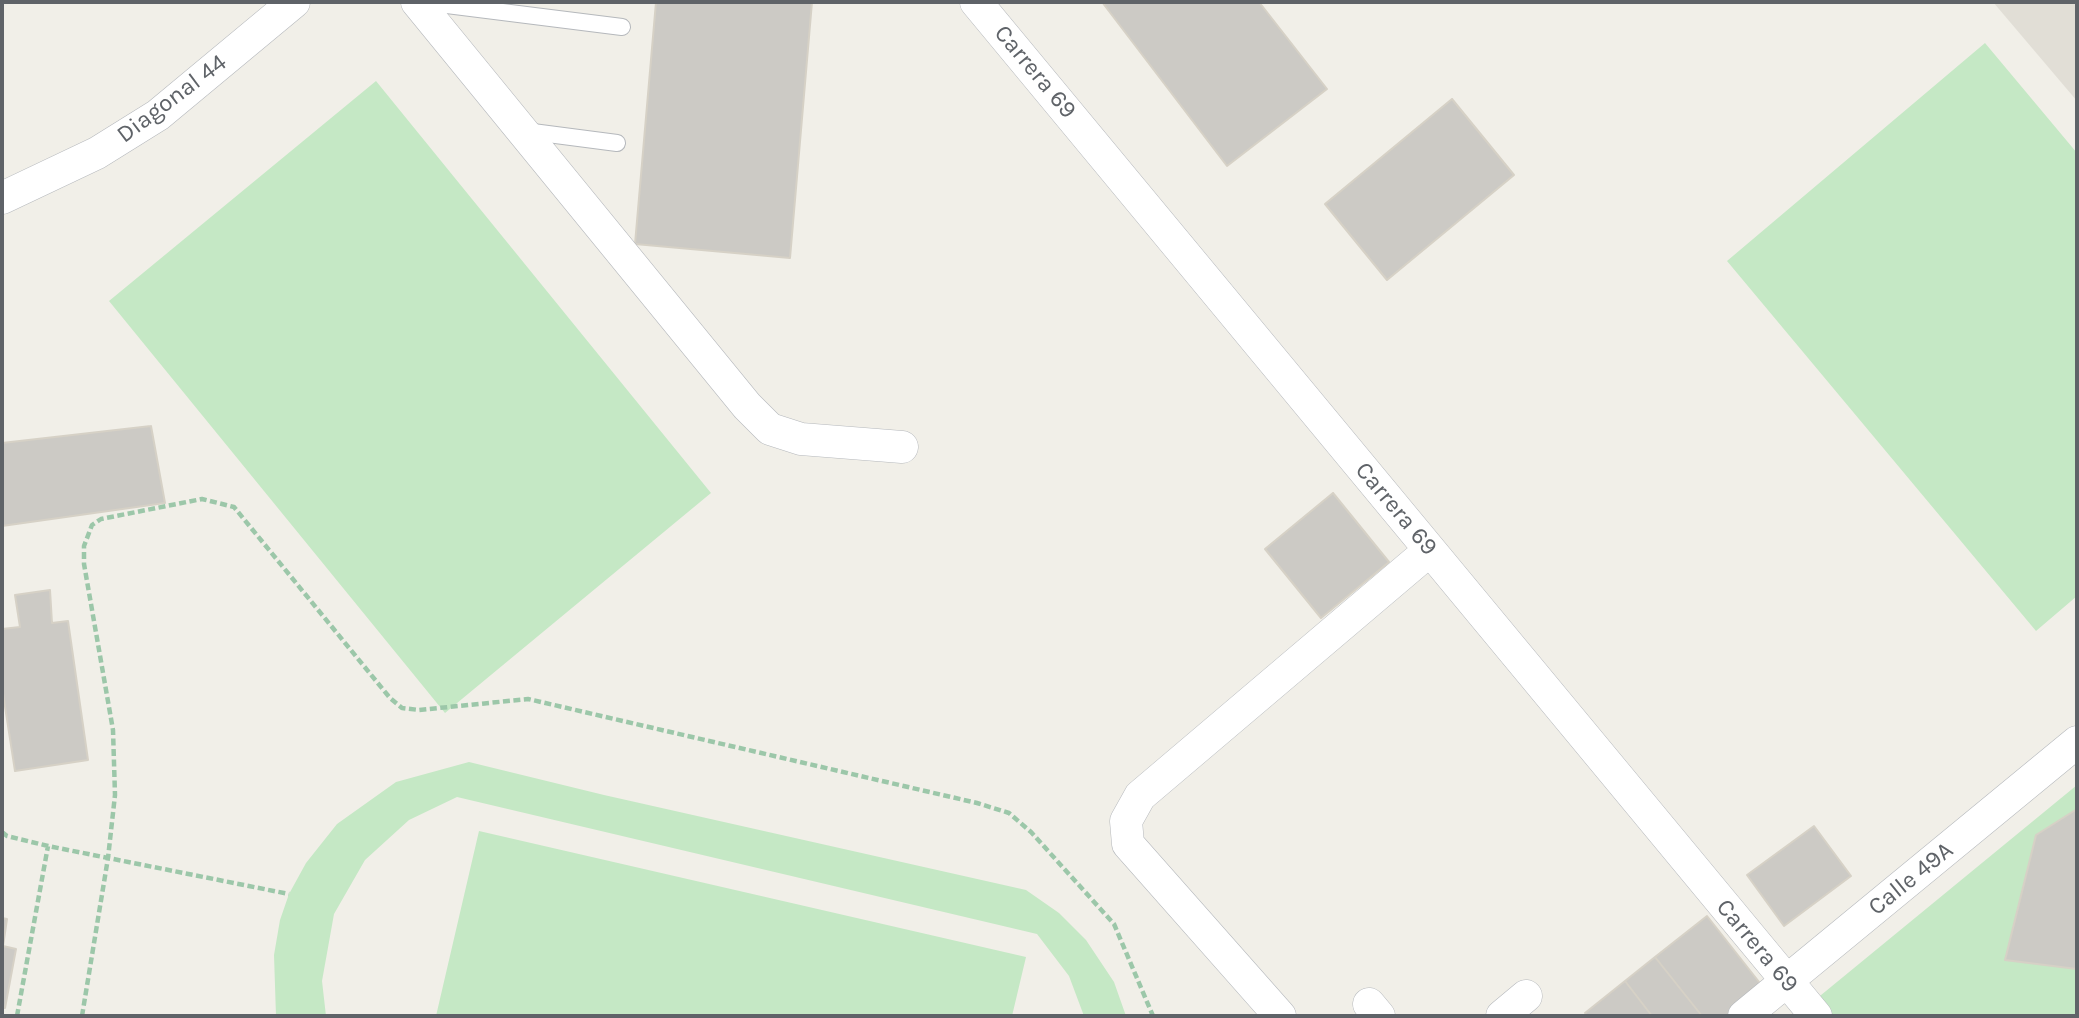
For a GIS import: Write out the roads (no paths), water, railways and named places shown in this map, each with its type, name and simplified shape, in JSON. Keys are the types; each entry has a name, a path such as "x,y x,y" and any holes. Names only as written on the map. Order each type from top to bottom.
{"street":[{"name":"Diagonal 44","path":"2,198 97,153 158,115 294,2"},
{"path":"426,2 522,131 747,406 770,429 801,439 902,447"},
{"name":"Carrera 69","path":"976,2 1816,1016"},
{"path":"1280,1016 1128,844 1126,821 1140,796 1430,550"},
{"name":"Calle 49A","path":"1744,1016 2077,742"},
{"path":"1502,1016 1526,996"}],"lane":[{"path":"426,2 622,27"},
{"path":"522,131 617,143"}]}
